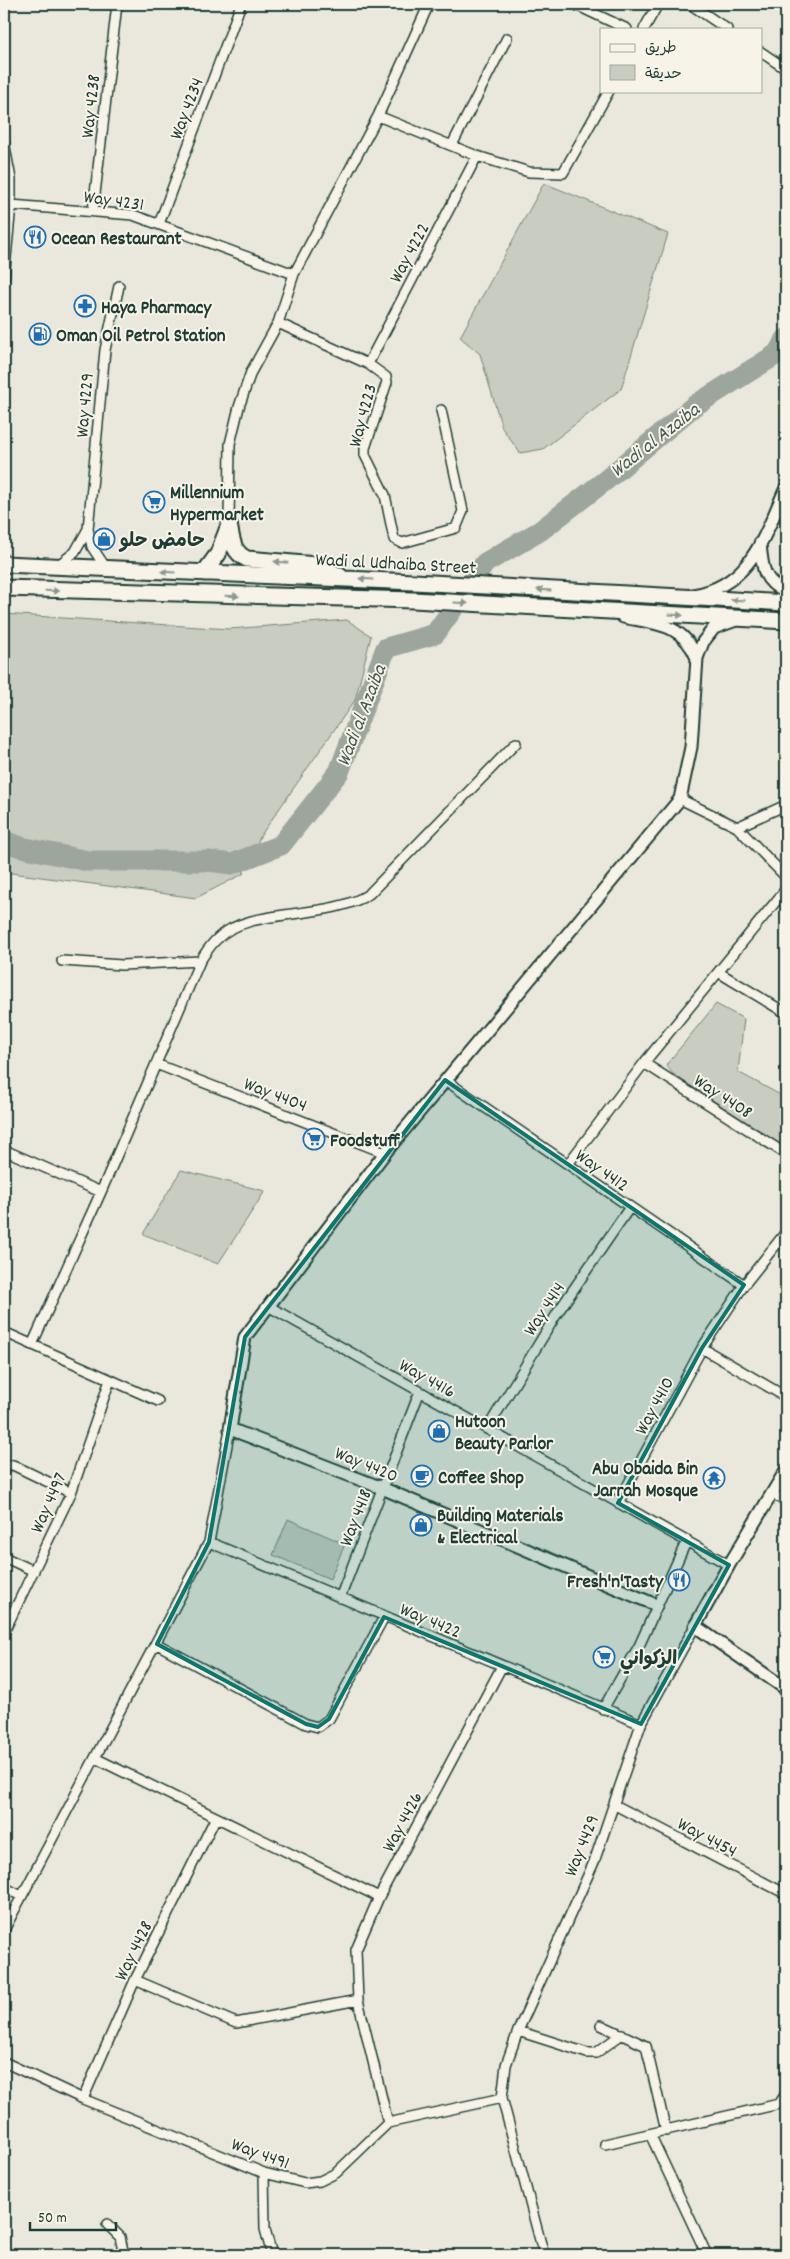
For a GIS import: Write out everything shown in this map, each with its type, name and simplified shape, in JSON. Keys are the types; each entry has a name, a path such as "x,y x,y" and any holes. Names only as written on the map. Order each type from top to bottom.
{"main road":[{"path":"204,573 218,554 229,524"},
{"path":"229,524 232,543 240,556 247,559 316,564 344,578"},
{"path":"4,560 36,566"},
{"name":"Wadi al Udhaiba Street","path":"4,564 344,578 786,603"},
{"name":"Wadi al Udhaiba Street","path":"4,588 412,600 786,621"},
{"path":"4,597 32,590"}],"street":[{"name":"Way 4238","path":"93,212 117,4"},
{"name":"Way 4234","path":"159,224 241,4"},
{"path":"229,524 230,444 239,407 251,372 278,323 294,274 378,116 429,4"},
{"path":"574,4 625,28"},
{"path":"645,28 658,4"},
{"path":"690,4 726,28"},
{"path":"452,145 507,38"},
{"path":"762,53 786,69"},
{"path":"378,116 477,156 529,172 563,172 608,92"},
{"path":"4,142 11,179 11,205 4,280"},
{"name":"Way 4222","path":"368,364 477,156"},
{"name":"Way 4231","path":"11,205 133,215 294,274"},
{"name":"Way 4229","path":"107,569 92,547 88,529 105,350 119,286"},
{"name":"Way 4223","path":"278,323 368,364 385,375 387,382 365,448 365,455 385,495 394,539 397,542 402,543 456,528 463,517 441,410"},
{"path":"679,597 701,593 732,581 745,569 760,544 786,488"},
{"name":"Way 4229","path":"56,567 75,552 88,529"},
{"path":"760,544 764,572 770,582 786,592"},
{"path":"592,611 676,629 686,638 697,658"},
{"path":"4,1930 157,1644 209,1542 245,1337 385,1153 680,799 691,747 697,658 703,642 714,628 740,618"},
{"path":"32,1345 101,1192 200,960 217,938 236,927 254,921 324,910 358,901 369,894 516,743"},
{"path":"680,799 737,827 786,877"},
{"path":"737,827 786,805"},
{"path":"568,1164 644,1063 786,890"},
{"path":"62,961 122,965 200,960"},
{"path":"718,972 786,1013"},
{"name":"Way 4408","path":"644,1063 786,1154"},
{"name":"Way 4404","path":"156,1064 385,1153"},
{"name":"Way 4412","path":"445,1080 744,1285"},
{"path":"4,1150 101,1192"},
{"name":"Way 4414","path":"487,1429 558,1312 630,1207"},
{"name":"Way 4410","path":"618,1503 702,1348 744,1285 786,1232"},
{"name":"Way 4416","path":"268,1306 687,1540 728,1565"},
{"path":"4,1332 158,1401"},
{"path":"702,1348 786,1397"},
{"name":"Way 4497","path":"4,1632 71,1493 110,1380"},
{"name":"Way 4418","path":"340,1598 420,1391"},
{"name":"Way 4420","path":"230,1429 382,1488 656,1605"},
{"path":"4,1472 7,1466 13,1465 71,1493"},
{"name":"Way 4429","path":"544,2255 502,2098 506,2065 518,2031 594,1862 642,1724 728,1565 786,1470"},
{"path":"772,1493 786,1502"},
{"path":"603,1709 639,1646 687,1540"},
{"name":"Way 4422","path":"209,1542 642,1724"},
{"path":"4,1557 34,1571"},
{"path":"157,1644 306,1724 318,1727 329,1719 384,1617"},
{"path":"695,1626 786,1689"},
{"name":"Way 4426","path":"388,2123 358,2000 356,1950 379,1897 502,1666"},
{"path":"96,1758 379,1897"},
{"name":"Way 4454","path":"615,1805 786,1894"},
{"name":"Way 4428","path":"83,2099 135,1980 216,1817"},
{"path":"4,1887 21,1896"},
{"path":"135,1980 236,2023 358,2000"},
{"path":"601,2024 646,2046 666,2131"},
{"path":"518,2031 587,2053 596,2053 622,2034"},
{"name":"Way 4491","path":"4,2062 83,2099 264,2173 304,2183 320,2181 336,2173 388,2123"},
{"path":"605,2144 779,2104 786,2094"},
{"path":"388,2123 502,2098"},
{"path":"650,2134 707,2255"},
{"path":"264,2173 265,2229 272,2255"},
{"path":"106,2224 120,2237 124,2255"}],"highlighted area":[{"path":"445,1080 744,1285 702,1348 618,1503 729,1565 641,1724 384,1617 329,1719 318,1727 306,1724 157,1644 209,1542 245,1337"}],"green space":[{"path":"544,183 668,234 621,389 543,449 520,453 502,428 480,354 460,337"},
{"path":"4,614 229,629 347,620 371,636 355,700 261,835 243,874 196,898 4,872"},
{"path":"716,1004 744,1019 738,1072 786,1098 786,1149 673,1074 666,1065"},
{"path":"181,1170 265,1191 218,1264 143,1234"},
{"path":"288,1519 345,1544 330,1579 273,1555"}],"waterway":[{"name":"Wadi al Azaiba","path":"4,841 21,847 88,861 208,861 232,864 281,845 339,772 386,648 435,634 485,563 540,531 606,480 694,406 777,354 786,339"}],"place":[{"name":"Ocean Restaurant","path":"35,237"},
{"name":"Haya Pharmacy","path":"85,306"},
{"name":"Oman Oil Petrol Station","path":"40,334"},
{"name":"Millennium Hypermarket","path":"154,502"},
{"name":"حامض حلو","path":"104,539"},
{"name":"Foodstuff","path":"314,1139"},
{"name":"Hutoon Beauty Parlor","path":"439,1431"},
{"name":"Coffee Shop","path":"422,1476"},
{"name":"Abu Obaida Bin Jarrah Mosque","path":"714,1478"},
{"name":"Building Materials & Electrical","path":"421,1525"},
{"name":"Fresh'n'Tasty","path":"679,1580"},
{"name":"الزكواني","path":"604,1657"}]}
